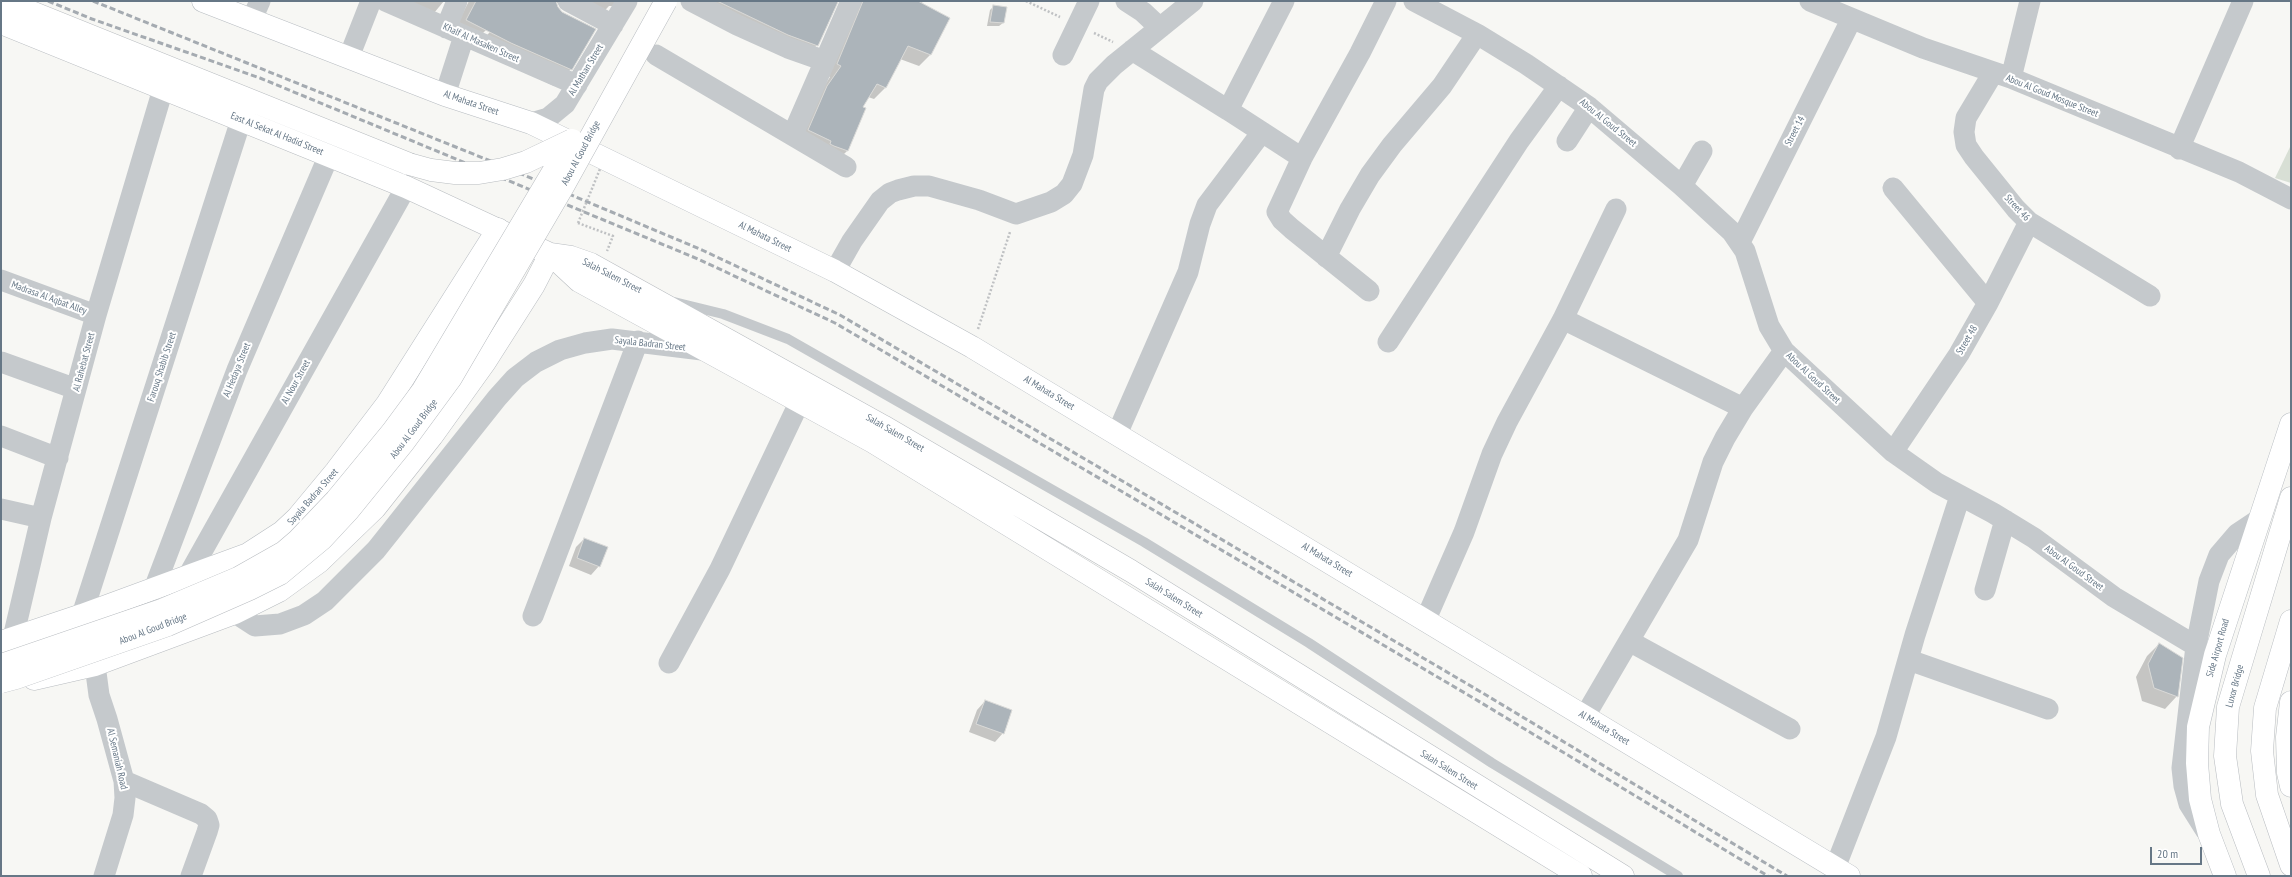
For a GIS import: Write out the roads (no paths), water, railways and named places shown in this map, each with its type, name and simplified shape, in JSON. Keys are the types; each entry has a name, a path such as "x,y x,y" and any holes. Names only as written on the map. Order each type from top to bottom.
{"main road":[{"path":"4,1 410,164 430,170 455,174 479,173 503,169 526,162 572,140"},
{"name":"Al Mahata Street","path":"203,1 256,10 349,57 445,95 530,123 835,271 972,347 1426,619 1842,872"},
{"name":"Abou Al Goud Bridge","path":"1,665 162,610 238,578 277,556 298,540 355,477 423,390 572,140 649,1"},
{"name":"Abou Al Goud Bridge","path":"1,682 168,625 265,582 293,564 336,525 421,422 462,361 564,185 666,1"},
{"name":"East Al Sekat Al Hadid Street","path":"1,23 406,187 550,254"},
{"name":"Sayala Badran Street","path":"7,640 187,578 248,554 266,544 297,518 336,471 387,404 498,229"},
{"path":"1,682 28,680 95,665 235,613 258,603 300,577 338,545 375,508 432,436 485,362 534,285 550,254"},
{"name":"Salah Salem Street","path":"550,254 571,257 591,264 883,426 1131,571 1623,876"},
{"name":"Salah Salem Street","path":"550,254 579,281 873,442 1581,876"},
{"name":"Side Airport Road","path":"2225,876 2209,834 2200,800 2197,763 2198,727 2215,655 2258,520 2291,424"},
{"name":"Luxor Bridge","path":"2259,876 2232,804 2225,756 2228,708 2291,498"},
{"path":"2291,621 2265,708 2262,751 2267,795 2280,837 2291,865"},
{"path":"2291,702 2288,773 2291,786"}],"street":[{"path":"349,57 371,1"},
{"name":"Khalf Al Masaken Street","path":"386,1 577,85"},
{"path":"445,95 455,32 456,1"},
{"path":"568,1 613,25"},
{"name":"Al Mathan Street","path":"530,123 548,118 565,104 627,1"},
{"path":"691,1 743,28 788,48 825,60"},
{"path":"793,134 851,1"},
{"path":"1063,55 1089,1"},
{"path":"1126,1 1143,12 1160,28"},
{"path":"835,271 880,201 890,193 898,190 914,186 929,186 979,200 1016,214 1051,202 1064,194 1072,184 1083,155 1094,89 1098,81 1132,50 1193,1"},
{"path":"1228,110 1284,1"},
{"path":"1369,291 1282,220 1277,212 1302,158 1360,53 1386,1"},
{"name":"Abou Al Goud Street","path":"1414,1 1477,34 1559,86 1589,107 1682,186 1732,232 1740,242 1769,326 1784,351 1893,452 1960,496 2005,520 2114,597 2196,646"},
{"name":"Abou Al Goud Mosque Street","path":"1810,1 1851,20 2002,76 2179,149 2239,172 2291,199"},
{"name":"Street 46","path":"2030,1 2002,76 1966,118 1964,132 1966,145 2016,209 2029,222 2150,296"},
{"path":"2179,149 2243,1"},
{"name":"Street 14","path":"1740,242 1851,20"},
{"path":"1326,257 1350,209 1370,175 1410,123 1442,86 1477,34"},
{"path":"1132,50 1302,158"},
{"path":"656,55 793,134 846,167"},
{"path":"1388,342 1519,141 1559,86"},
{"name":"Al Rahebat Street","path":"7,640 96,315 164,89"},
{"path":"1567,141 1589,107"},
{"name":"Farouq Shabib Street","path":"82,615 241,120"},
{"path":"1117,434 1188,272 1200,224 1207,205 1262,132"},
{"path":"1682,186 1702,151"},
{"name":"Al Hedaya Street","path":"154,589 237,370 329,155"},
{"name":"Al Nour Street","path":"187,578 406,187"},
{"path":"1893,188 1988,303"},
{"path":"1426,619 1464,532 1492,454 1506,422 1563,319 1616,209"},
{"name":"Street 48","path":"1893,452 1959,354 1988,303 2029,222"},
{"name":"Madrasa Al Aqbat Alley","path":"1,280 96,315"},
{"path":"1563,319 1743,408"},
{"name":"Sayala Badran Street","path":"235,613 255,626 280,624 304,615 325,601 376,550 497,398 515,378 536,362 566,348 585,343 612,339 707,350"},
{"path":"533,616 638,341"},
{"path":"1585,716 1688,540 1713,462 1743,408 1784,351"},
{"path":"1,362 76,389"},
{"path":"669,663 724,562 800,401"},
{"path":"1,436 58,458"},
{"path":"1842,872 1886,737 1960,496"},
{"path":"1,509 41,518"},
{"path":"1985,590 2005,520"},
{"path":"2209,834 2198,820 2189,804 2182,768 2196,646 2209,581 2216,562 2227,544 2237,534 2258,520"},
{"path":"1629,641 1790,729"},
{"path":"1909,660 2048,708"},
{"name":"Al Semaniah Road","path":"95,665 98,695 107,719 124,781 125,798 123,815 104,876"},
{"path":"124,781 201,814 206,819 209,825 191,876"}],"lane":[{"path":"654,298 723,314 788,340 1144,542 1309,643 1492,764 1678,876"}],"railway":[{"path":"48,1 92,19 260,78 698,259 835,323 1475,699 1768,876"},
{"path":"93,1 488,160 702,250 840,315 1481,692 1787,876"}]}
